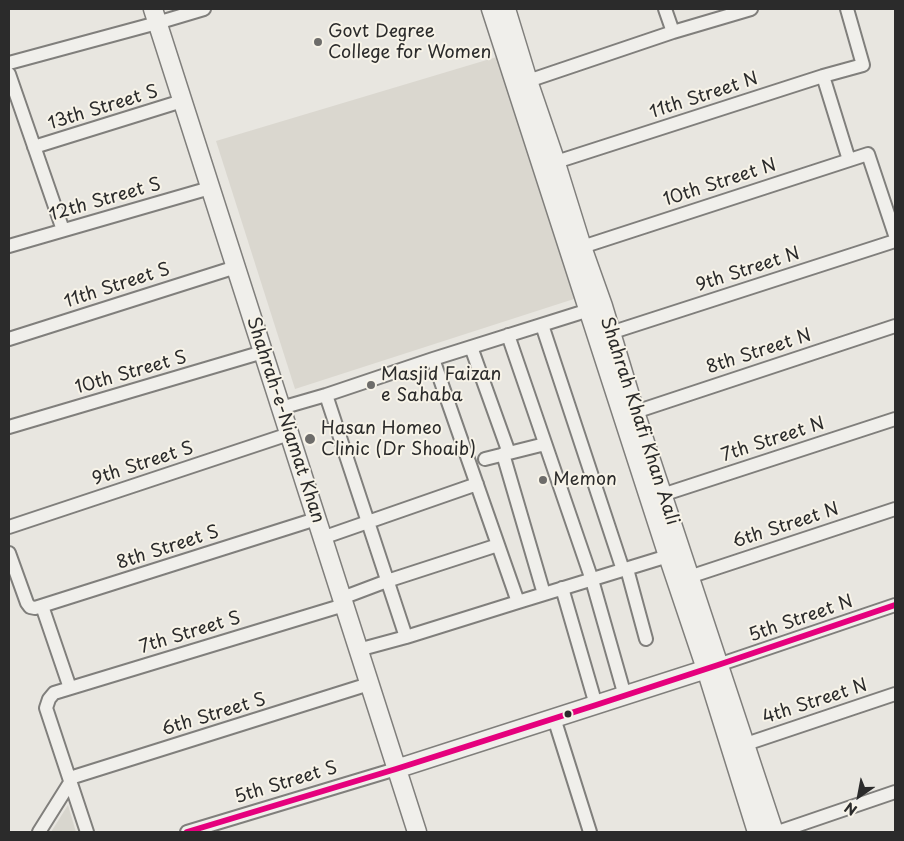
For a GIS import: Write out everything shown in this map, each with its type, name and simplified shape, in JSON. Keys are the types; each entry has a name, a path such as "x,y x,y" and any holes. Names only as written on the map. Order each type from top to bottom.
{"main road":[{"name":"Shahrah Khafi Khan Aali","path":"496,9 528,81 595,314 668,556 712,667 746,744 774,832"},
{"name":"Shahrah Khafi Khan Aali","path":"496,9 582,247 595,314 610,333 634,412 689,577 757,832"},
{"name":"Shahrah-e-Niamat Khan","path":"155,16 417,832"},
{"path":"396,769 712,667"}],"street":[{"path":"9,63 155,16 204,9"},
{"path":"665,9 673,32"},
{"path":"528,81 673,32 751,9"},
{"name":"11th Street N","path":"550,160 862,65 847,9"},
{"path":"9,74 63,230"},
{"path":"823,76 849,160"},
{"name":"13th Street S","path":"34,147 182,102"},
{"name":"10th Street N","path":"582,247 868,154 895,235"},
{"name":"12th Street S","path":"9,246 210,188"},
{"name":"9th Street N","path":"610,333 895,242"},
{"name":"11th Street S","path":"9,339 236,267"},
{"path":"281,408 508,335 542,325 595,314"},
{"path":"542,325 625,569 646,640"},
{"name":"8th Street N","path":"634,412 895,326"},
{"path":"508,335 592,580 625,696"},
{"path":"471,347 506,454 544,594"},
{"name":"10th Street S","path":"9,427 263,352"},
{"path":"433,359 518,602"},
{"path":"326,395 406,637"},
{"name":"7th Street N","path":"662,494 895,419"},
{"name":"9th Street S","path":"9,527 289,434"},
{"path":"485,459 545,444"},
{"path":"322,538 477,484"},
{"name":"6th Street N","path":"689,577 895,509"},
{"name":"8th Street S","path":"36,606 316,519"},
{"name":"7th Street S","path":"70,780 46,708 49,699 54,693 343,602 387,581 498,545"},
{"path":"9,553 26,603 36,606 70,688"},
{"path":"358,650 668,556"},
{"path":"562,588 596,705"},
{"name":"5th Street N","path":"712,667 895,605"},
{"name":"6th Street S","path":"70,780 369,684"},
{"name":"4th Street N","path":"746,744 895,694"},
{"path":"554,718 590,832"},
{"name":"5th Street S","path":"187,832 396,769"},
{"path":"39,832 70,780"},
{"path":"70,780 87,832"},
{"path":"778,832 895,792"}],"shaded area":[{"path":"500,56 577,298 295,389 216,141"},
{"path":"68,805 76,832 51,832"}],"transit line":[{"path":"187,832 396,769 596,705 895,605"}],"place":[{"name":"Govt Degree College for Women","path":"318,42"},
{"name":"Masjid Faizan e Sahaba","path":"371,385"},
{"name":"Hasan Homeo Clinic (Dr Shoaib)","path":"310,439"},
{"name":"Memon","path":"543,480"}]}
